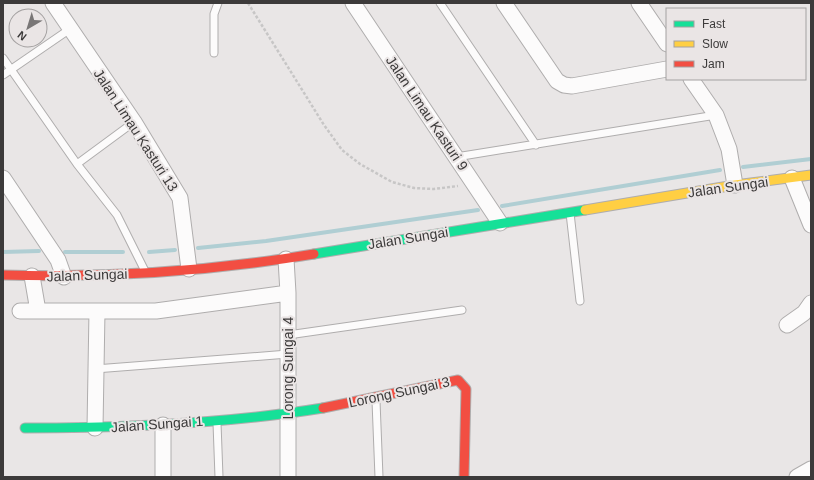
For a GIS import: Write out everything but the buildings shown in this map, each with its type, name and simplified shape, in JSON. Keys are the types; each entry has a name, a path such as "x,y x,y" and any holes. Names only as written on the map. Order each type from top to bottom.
{"street":[{"name":"Jalan Limau Kasturi 13","path":"53,3 134,122 180,198 189,269"},
{"name":"Jalan Limau Kasturi 9","path":"354,3 500,223"},
{"path":"504,3 557,80 564,85 572,86 666,69"},
{"path":"639,3 666,43"},
{"path":"692,80 716,115 729,149 734,185"},
{"name":"Jalan Sungai","path":"3,275 64,277 189,269 286,259 570,211 734,185 811,175"},
{"path":"3,178 58,260 64,277"},
{"path":"792,178 811,224"},
{"name":"Lorong Sungai 4","path":"286,259 288,293 288,477"},
{"path":"32,276 38,312"},
{"path":"20,311 156,311 288,293"},
{"path":"787,325 804,312 811,303"},
{"path":"95,428 97,311"},
{"name":"Lorong Sungai 3","path":"288,413 376,398 458,380 466,389 464,477"},
{"name":"Jalan Sungai 1","path":"25,428 95,428 163,425 288,413"},
{"path":"163,425 163,477"},
{"path":"797,477 811,469"}],"lane":[{"path":"214,53 214,14 218,3"},
{"path":"440,3 536,145"},
{"path":"3,75 70,29"},
{"path":"3,58 77,164 117,215 146,272"},
{"path":"456,157 716,115"},
{"path":"77,164 134,122"},
{"path":"570,211 580,301"},
{"path":"288,335 462,310"},
{"path":"95,369 118,369 288,354"},
{"path":"376,398 379,477"},
{"path":"217,420 219,477"}],"path":[{"path":"248,3 324,126 342,150 374,173 392,182 414,188 434,189 474,184"}],"waterway":[{"path":"743,167 811,159"},
{"path":"502,206 720,170"},
{"path":"198,248 266,241 478,210"},
{"path":"149,252 175,250"},
{"path":"3,252 39,251"},
{"path":"65,252 123,252"}],"traffic: fast":[{"path":"314,254 585,210"},
{"path":"25,428 174,424 249,418 323,408"}],"traffic: slow":[{"path":"585,210 735,185 811,175"}],"traffic: jam":[{"path":"3,275 42,276 159,272 237,265 314,254"},
{"path":"323,408 458,380 466,389 464,477"}]}
